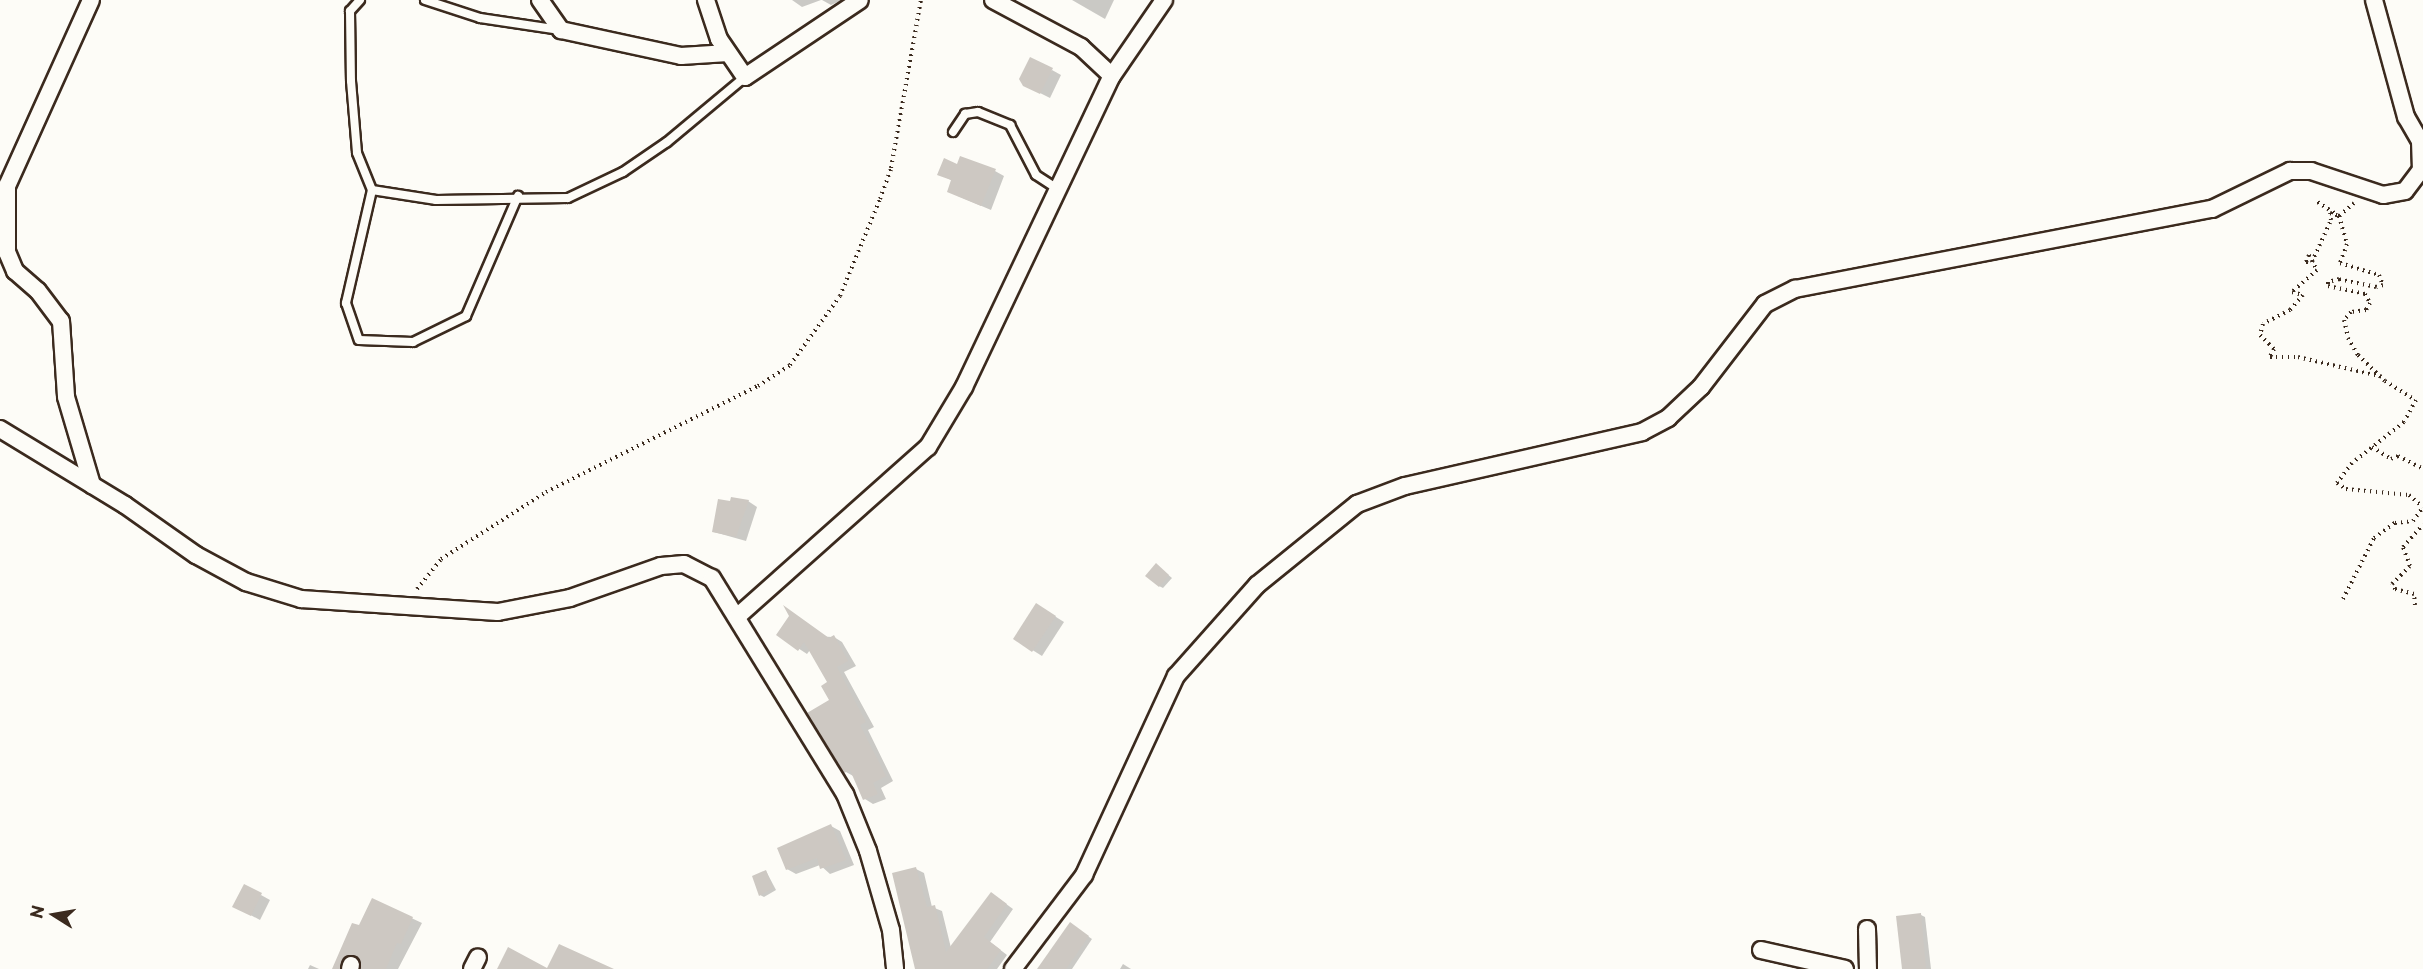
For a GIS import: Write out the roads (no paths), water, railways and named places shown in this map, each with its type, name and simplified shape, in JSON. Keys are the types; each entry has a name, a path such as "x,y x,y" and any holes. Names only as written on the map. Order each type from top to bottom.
{"street":[{"path":"91,0 7,186 7,252 15,271 38,291 61,321 66,397 92,485"},
{"path":"540,0 561,30 681,56 728,53"},
{"path":"706,0 719,39 745,77 860,0"},
{"path":"993,0 1081,48 1112,76"},
{"path":"738,616 928,447 964,387 1112,76 1164,0"},
{"path":"1013,969 1084,875 1176,676 1257,585 1356,504 1405,486 1642,432 1668,418 1701,387 1765,304 1795,289 2212,209 2290,171 2311,171 2383,195 2405,191 2421,170 2420,141 2402,106 2374,0"},
{"path":"0,429 92,485 195,555 246,582 301,599 498,612 570,598 661,566 684,564 712,578 738,616 845,794 868,851 891,930 895,969"},
{"path":"1867,929 1868,969"},
{"path":"1761,950 1845,969"}],"lane":[{"path":"360,0 350,11 351,81 357,153 372,190 346,303 359,340 413,342 466,316 518,196"},
{"path":"425,0 480,18 561,30"},
{"path":"372,190 436,200 518,196 568,198 623,172 667,142 745,77"},
{"path":"953,132 965,114 978,112 1011,125 1036,175 1059,190"}]}
